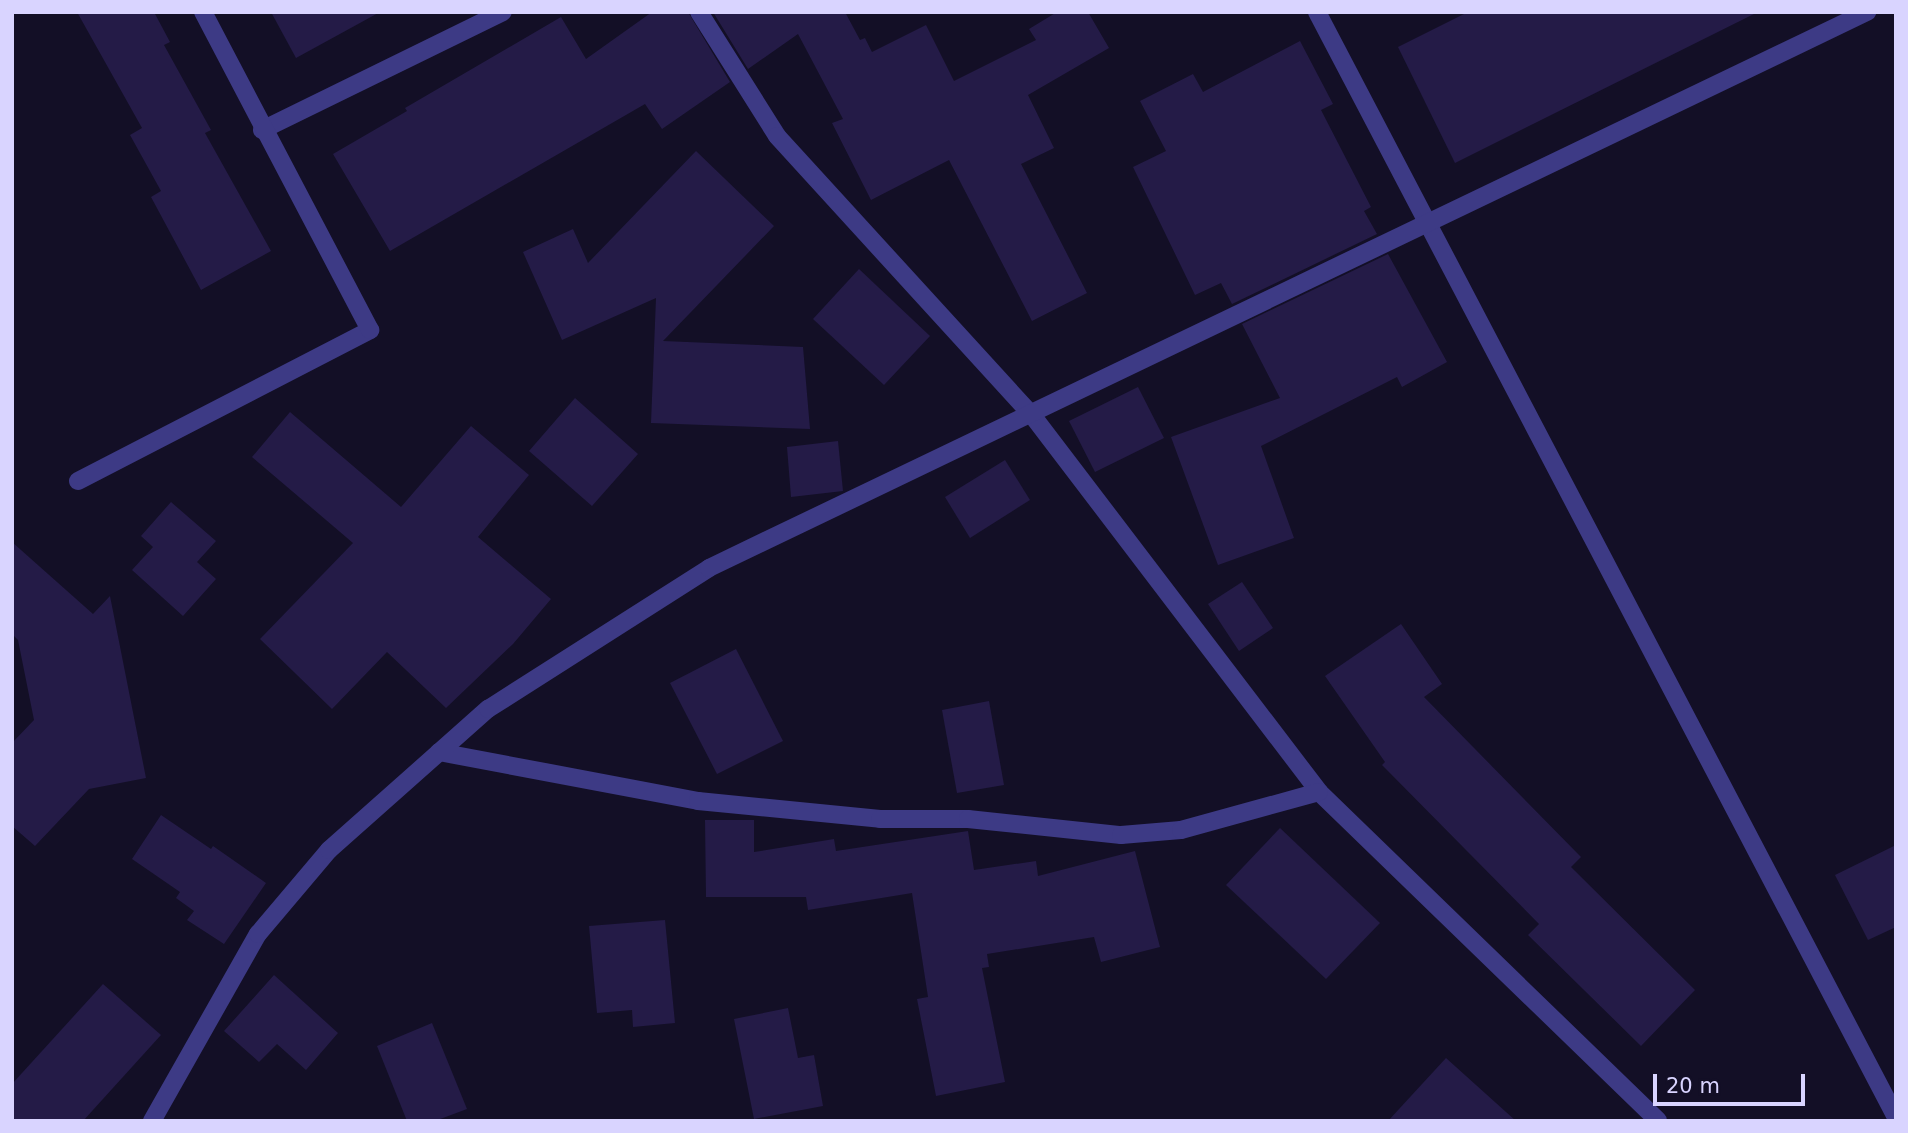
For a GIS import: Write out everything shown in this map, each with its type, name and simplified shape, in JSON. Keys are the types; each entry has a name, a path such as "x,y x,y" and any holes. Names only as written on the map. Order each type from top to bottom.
{"street":[{"path":"78,481 370,330 262,130 203,12"},
{"path":"262,130 503,12"},
{"path":"699,12 777,136 1032,415 1319,792 1658,1121"},
{"path":"1317,12 1896,1117"},
{"path":"152,1121 258,934 329,850 488,709 709,568 1867,12"},
{"path":"439,752 698,801 880,819 968,819 1121,835 1181,830 1319,792"}],"building":[{"path":"77,12 154,12 170,42 164,45 211,130 205,133 271,251 201,290 151,197 161,191 130,135 142,128"},
{"path":"271,12 380,12 296,58"},
{"path":"652,12 688,12 730,82 662,129 645,104 390,251 333,154 407,111 405,108 561,17 586,59"},
{"path":"713,12 845,12 860,40 865,38 872,52 926,25 954,81 1036,40 1029,29 1057,12 1088,12 1109,48 1028,95 1054,148 1021,164 1087,293 1032,321 949,160 871,200 832,123 843,119 798,34 748,69"},
{"path":"1468,12 1758,12 1455,163 1398,47"},
{"path":"1300,41 1333,104 1321,110 1371,207 1364,211 1377,234 1232,304 1221,283 1195,295 1133,167 1166,151 1140,101 1193,74 1203,92"},
{"path":"696,151 774,226 663,341 803,347 810,429 651,423 656,298 562,340 523,252 573,229 588,263"},
{"path":"1388,254 1447,362 1402,387 1397,377 1261,446 1294,538 1218,565 1171,437 1280,398 1242,324"},
{"path":"859,269 930,336 884,385 813,319"},
{"path":"1138,387 1164,438 1095,472 1069,421"},
{"path":"575,398 638,454 592,506 529,451"},
{"path":"290,412 401,507 471,426 529,475 478,537 551,599 513,644 446,708 387,652 332,709 260,639 353,543 252,457"},
{"path":"838,441 843,491 791,497 787,447"},
{"path":"1005,460 1030,500 970,538 945,497"},
{"path":"171,502 216,541 197,562 216,579 183,616 132,570 153,547 141,536"},
{"path":"12,542 93,614 110,596 146,778 89,789 35,846 12,826 12,743 34,720 18,640 12,634"},
{"path":"1242,582 1273,628 1239,651 1208,604"},
{"path":"1401,624 1442,684 1424,697 1581,857 1571,867 1695,990 1641,1046 1528,935 1539,924 1382,765 1385,762 1325,676"},
{"path":"736,649 783,741 717,774 670,683"},
{"path":"989,701 1004,785 957,793 942,710"},
{"path":"161,815 211,849 213,846 266,883 224,944 187,920 194,911 176,898 180,892 132,859"},
{"path":"705,820 754,820 754,852 834,839 836,851 968,831 974,870 1036,861 1038,876 1135,851 1160,947 1101,962 1094,937 987,954 989,967 982,968 1005,1082 936,1096 917,999 928,997 912,893 808,910 806,897 706,897"},
{"path":"1280,828 1380,923 1326,979 1226,885"},
{"path":"1896,845 1896,927 1868,940 1835,875"},
{"path":"665,920 675,1023 633,1027 632,1010 597,1013 589,926"},
{"path":"274,975 338,1033 306,1070 277,1044 259,1062 224,1031"},
{"path":"103,984 161,1035 83,1121 12,1121 12,1084"},
{"path":"788,1008 798,1058 814,1055 823,1106 754,1119 734,1019"},
{"path":"432,1023 467,1109 435,1121 407,1121 377,1046"},
{"path":"1446,1058 1516,1121 1388,1121"}]}
